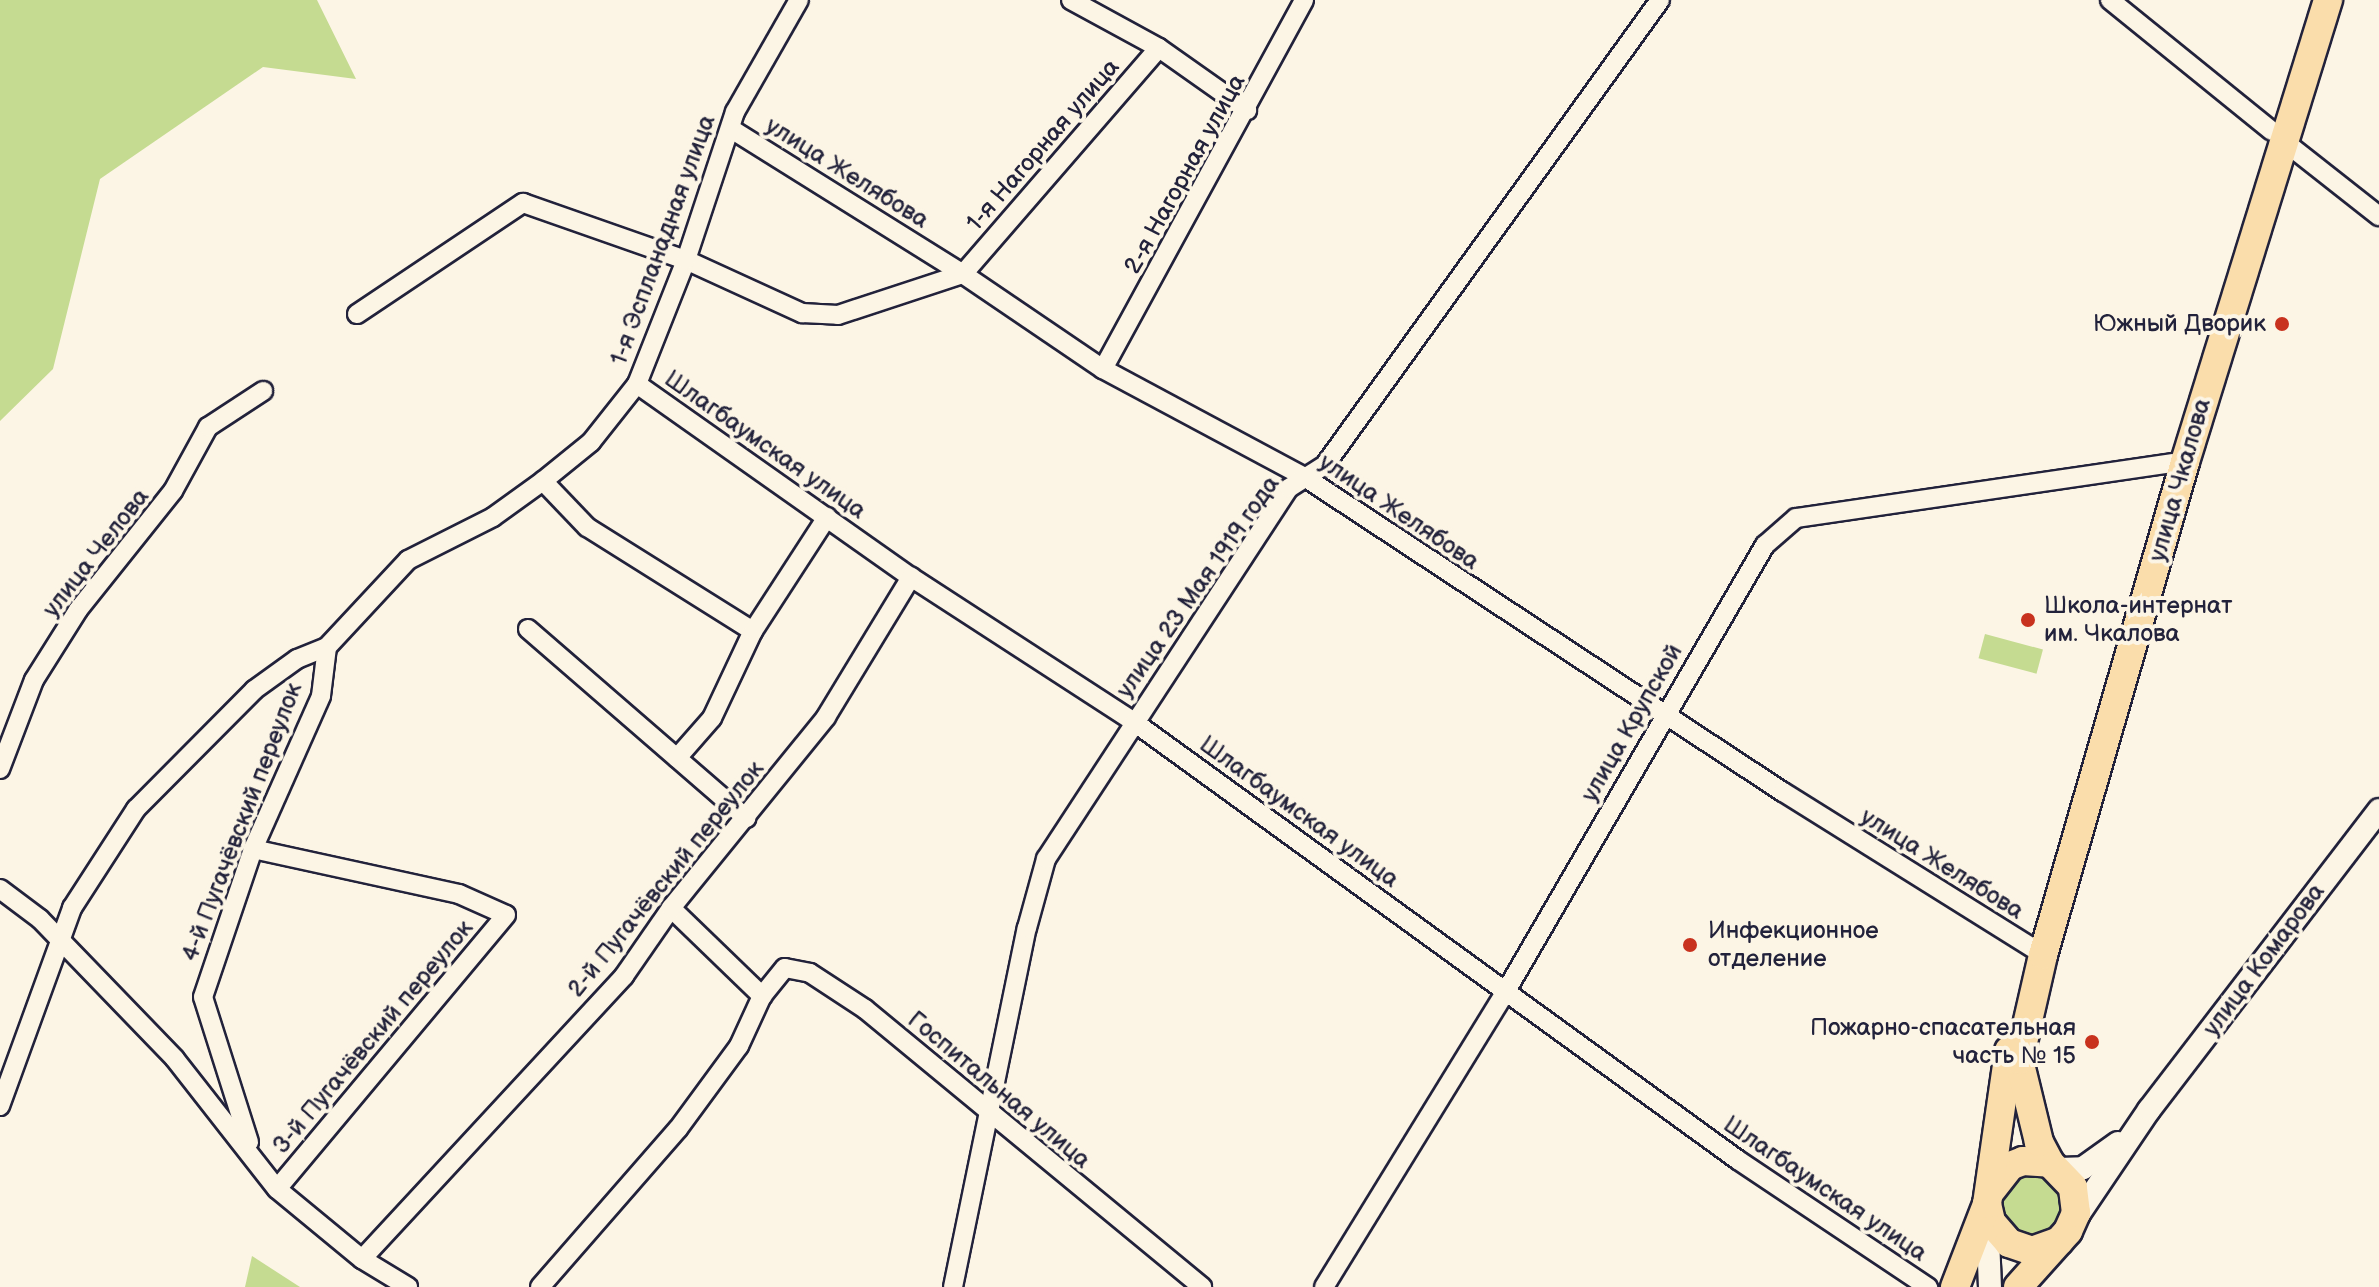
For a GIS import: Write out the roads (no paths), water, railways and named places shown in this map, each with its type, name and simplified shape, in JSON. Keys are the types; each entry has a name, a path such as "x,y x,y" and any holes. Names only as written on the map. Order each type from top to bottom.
{"main road":[{"name":"улица Чкалова","path":"1988,1199 2013,1059 2038,951 2316,0"},
{"name":"улица Чкалова","path":"2277,135 2328,0"},
{"name":"улица Чкалова","path":"2013,1059 2026,1106 2054,1166 2076,1201 2063,1236"},
{"path":"1955,1287 1988,1199 2010,1166 2023,1161 2054,1166"},
{"path":"1988,1199 1991,1222 2009,1243 2032,1251 2063,1236"},
{"name":"улица Комарова","path":"2018,1287 2063,1236"}],"street":[{"name":"1-я Эспланадная улица","path":"0,1106 20,1041 62,941 72,908 136,809 254,690 297,659 327,647 408,560 493,517 591,442 637,384 686,260 735,112 799,0"},
{"path":"1071,0 1159,48 1247,110"},
{"name":"2-я Нагорная улица","path":"1103,369 1247,110 1304,0"},
{"name":"улица 23 Мая 1919 года","path":"953,1287 987,1113 1046,859 1289,488 1325,465 1660,0"},
{"path":"2110,0 2379,216"},
{"name":"1-я Нагорная улица","path":"963,274 1159,48"},
{"name":"улица Желябова","path":"731,129 963,274 1103,369 1306,478 1664,715 2038,951"},
{"path":"357,314 523,203 686,260 802,313 838,315 963,274"},
{"name":"Шлагбаумская улица","path":"637,384 911,577 1134,722 1738,1160 1928,1287"},
{"name":"улица Челова","path":"0,769 34,680 78,610 173,491 208,427 263,391"},
{"name":"улица Крупской","path":"1324,1287 1506,991 1765,545 1796,518 2179,462"},
{"path":"543,481 587,527 753,631"},
{"path":"677,758 712,718 753,631 827,517"},
{"name":"2-й Пугачёвский переулок","path":"362,1259 624,976 671,908 826,717 911,577"},
{"path":"528,629 746,818"},
{"name":"4-й Пугачёвский переулок","path":"251,1150 203,997 253,849 321,696 327,647"},
{"name":"улица Комарова","path":"2063,1236 2149,1110 2379,810"},
{"name":"3-й Пугачёвский переулок","path":"253,849 459,894 506,915 277,1189"},
{"path":"0,889 62,941 175,1059 251,1150 277,1189 362,1259 408,1287"},
{"path":"540,1287 678,1129 739,1046 762,996 671,908"},
{"name":"Госпитальная улица","path":"762,996 785,968 810,973 865,1009 987,1113 1202,1287"},
{"name":"улица Комарова","path":"2054,1166 2098,1161 2149,1110"},
{"path":"1988,1199 1990,1287"}],"place":[{"name":"Южный Дворик","path":"2282,324"},
{"name":"Школа-интернат им. Чкалова","path":"2028,620"},
{"name":"Инфекционное отделение","path":"1690,945"},
{"name":"Пожарно-спасательная часть № 15","path":"2092,1042"}]}
